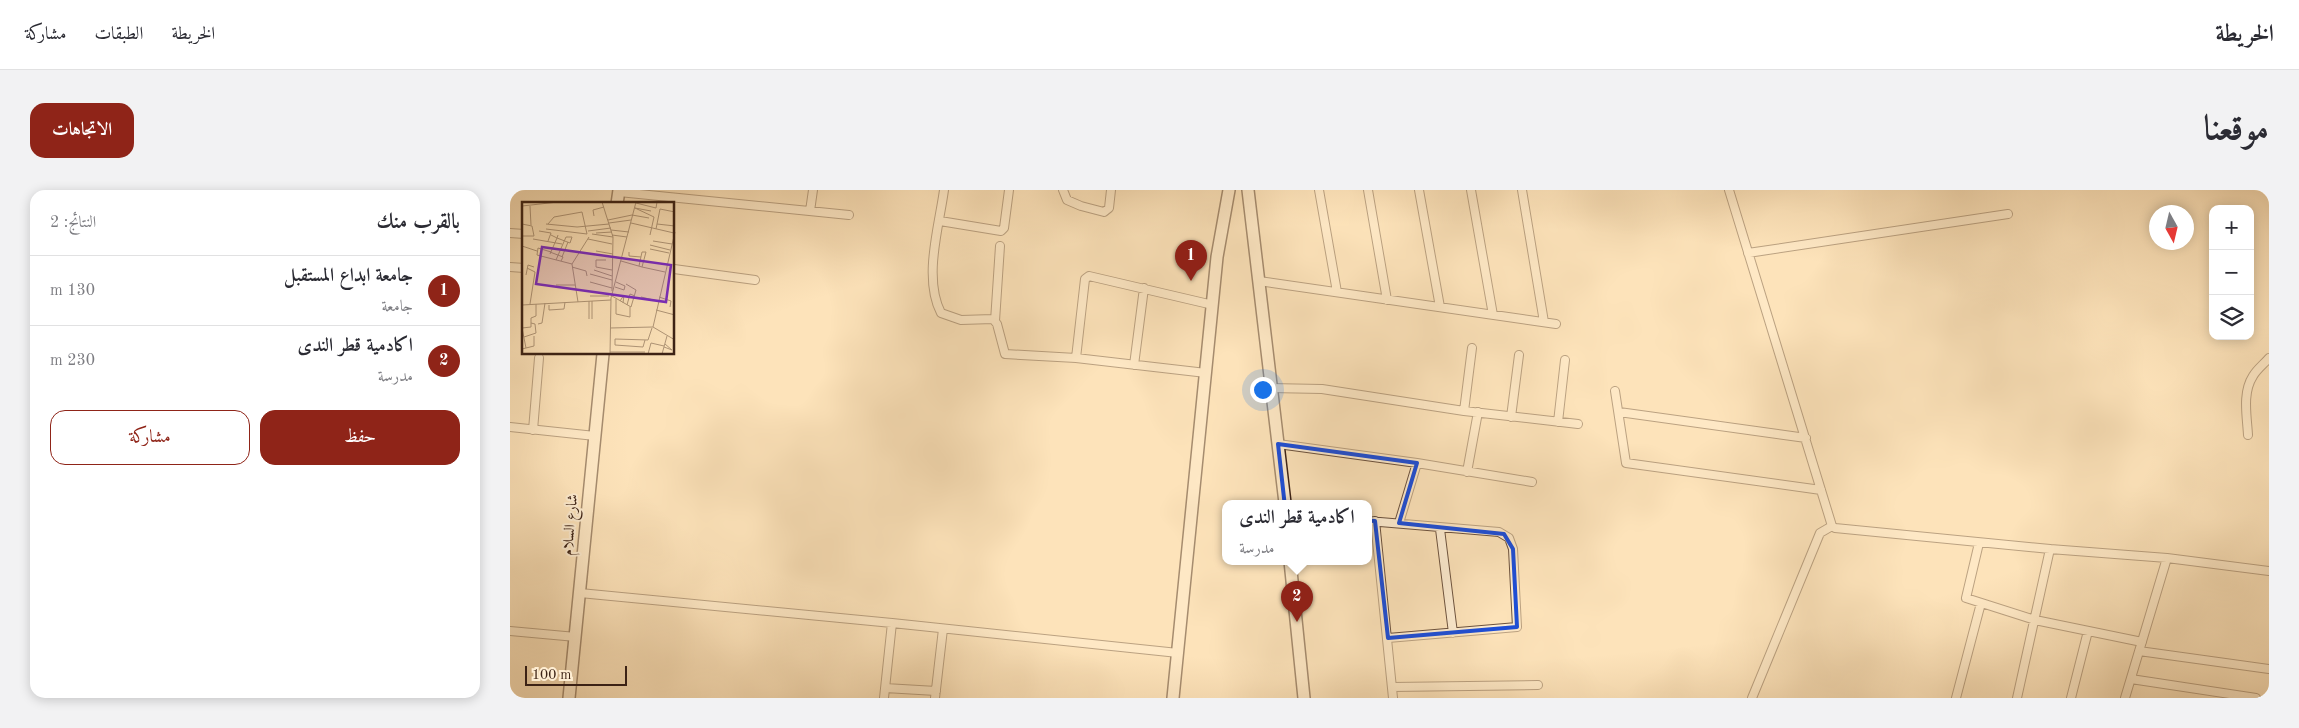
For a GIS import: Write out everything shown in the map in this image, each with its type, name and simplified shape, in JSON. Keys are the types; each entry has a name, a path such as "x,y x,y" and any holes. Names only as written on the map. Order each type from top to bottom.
{"main road":[{"path":"1173,698 1212,305 1221,227 1229,190"},
{"path":"1248,190 1285,500"},
{"name":"شارع السلام","path":"569,698 603,355"},
{"path":"1290,565 1304,698"}],"street":[{"path":"810,211 813,190"},
{"path":"944,190 931,278 935,302 941,313 953,318 995,321"},
{"path":"940,221 1001,231 1004,228 1009,190"},
{"path":"1063,190 1066,200 1104,212 1109,208 1112,190"},
{"path":"1319,190 1337,292"},
{"path":"1368,190 1387,300"},
{"path":"1419,190 1440,307"},
{"path":"1471,190 1493,315"},
{"path":"1522,190 1544,322"},
{"path":"1729,190 1832,526"},
{"path":"619,191 849,215"},
{"path":"1748,253 2008,214"},
{"path":"1000,246 995,321 1005,354 1076,358 1206,373"},
{"path":"675,269 755,280"},
{"path":"1076,358 1087,277 1094,276 1212,305"},
{"path":"1259,281 1556,324"},
{"path":"1134,365 1144,288"},
{"path":"1464,411 1472,348"},
{"path":"1511,417 1519,354"},
{"path":"533,430 538,358"},
{"path":"2248,435 2248,388 2254,375 2269,358"},
{"path":"1558,422 1565,360"},
{"path":"1270,388 1332,390 1464,411 1578,424"},
{"path":"1615,391 1625,460 1630,464 1821,490"},
{"path":"1467,472 1478,412"},
{"path":"1619,412 1806,438"},
{"path":"510,427 595,436"},
{"path":"1278,444 1417,463 1532,482"},
{"path":"1399,523 1417,463"},
{"path":"1388,638 1517,627 1513,549 1509,538 1499,532 1372,521 1394,698"},
{"path":"1832,526 1843,530 2167,558 2269,571"},
{"path":"1752,698 1820,533 1832,526"},
{"path":"1440,528 1453,633"},
{"path":"1980,543 1965,597 2035,620 2142,642"},
{"path":"2017,698 2050,549"},
{"path":"2125,698 2167,558"},
{"path":"580,593 1178,653"},
{"path":"1956,698 1981,603"},
{"path":"884,698 892,623"},
{"path":"885,688 935,695 943,629"},
{"path":"510,631 576,637"},
{"path":"2071,698 2088,631"},
{"path":"2139,651 2269,669"},
{"path":"2131,679 2256,698"},
{"path":"1392,687 1538,685"}],"highlighted area":[{"path":"1278,444 1417,463 1399,523 1504,534 1513,549 1517,627 1388,638 1375,521 1286,516"}],"place":[{"name":"جامعة ابداع المستقبل","path":"1191,281"},
{"name":"اكادمية قطر الندى","path":"1297,622"}]}
